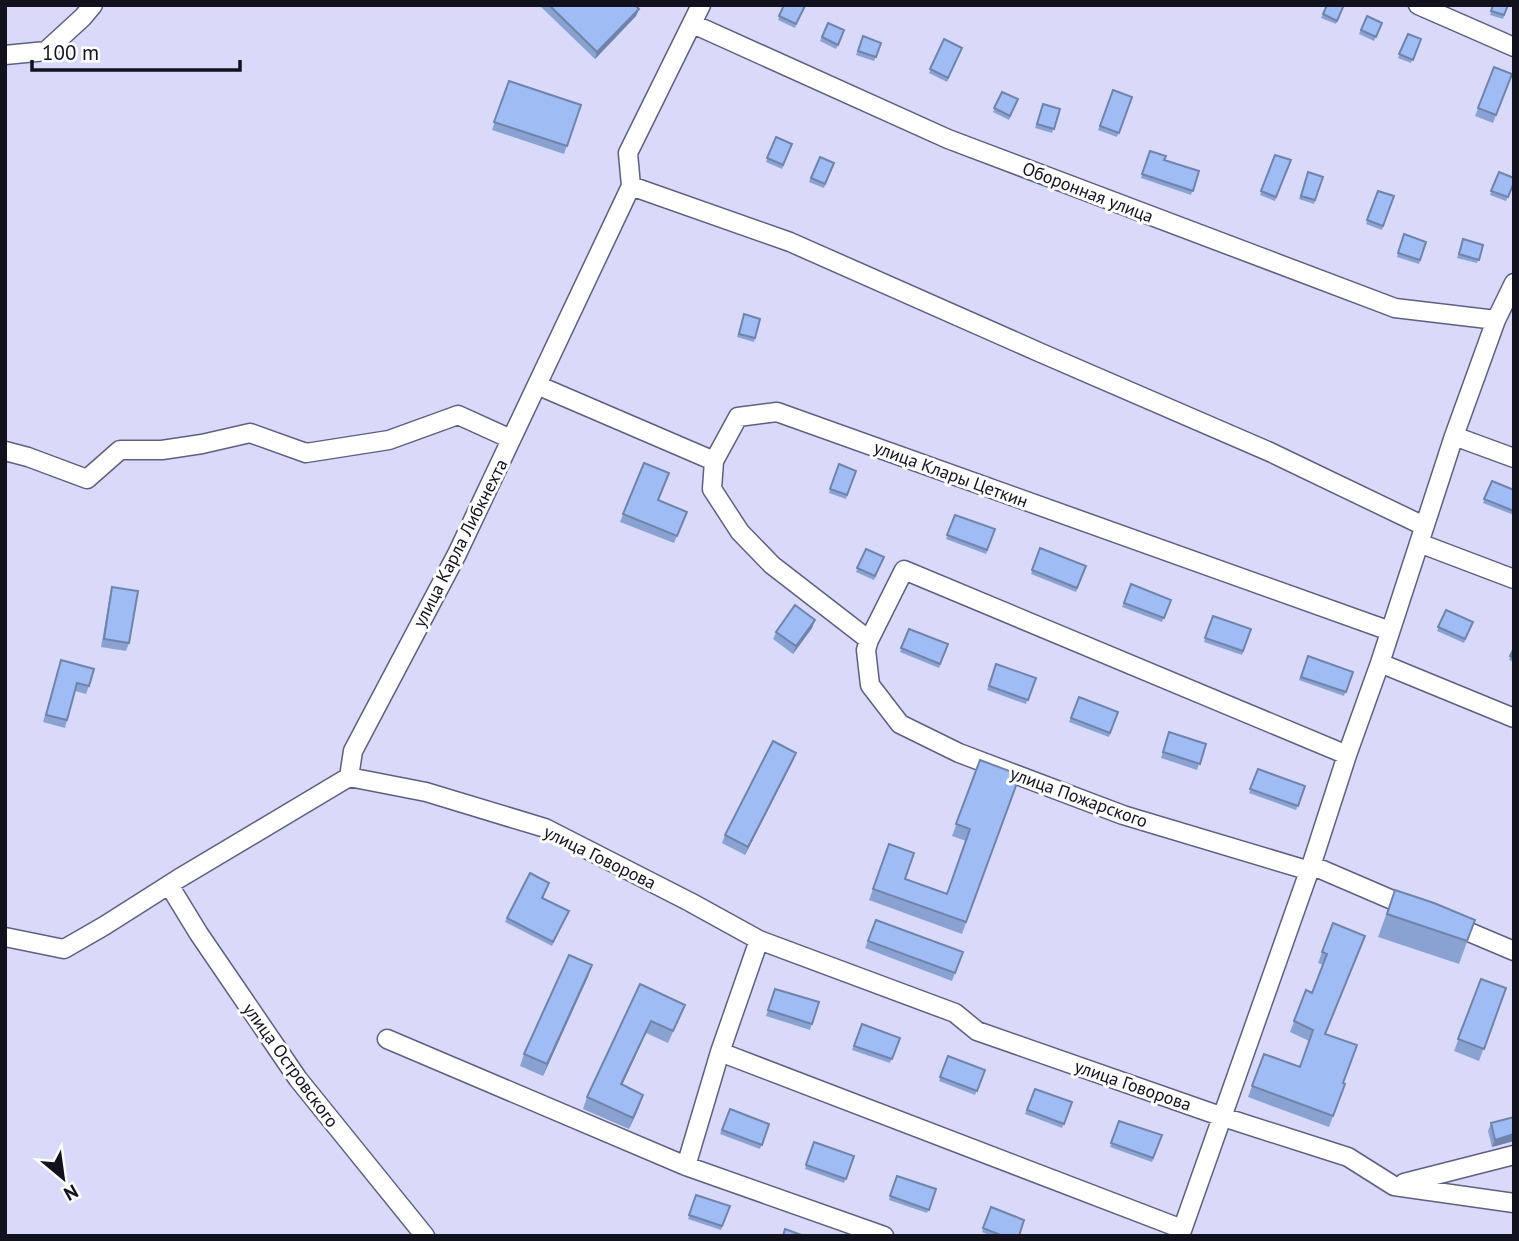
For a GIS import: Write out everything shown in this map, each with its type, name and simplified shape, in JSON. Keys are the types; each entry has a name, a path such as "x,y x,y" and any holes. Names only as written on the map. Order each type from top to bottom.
{"street":[{"path":"5,55 46,51 83,18 93,5"},
{"name":"улица Карла Либкнехта","path":"349,777 353,751 457,554 631,186 628,153 701,5"},
{"path":"1418,5 1514,47"},
{"name":"Оборонная улица","path":"693,24 948,139 1395,308 1496,320"},
{"path":"631,186 790,242 1270,452 1422,535 1514,579"},
{"path":"720,1052 1181,1233 1310,868 1454,436 1496,320 1514,283"},
{"path":"537,385 715,461 712,489 740,531 772,565 869,640 904,570 1347,755"},
{"name":"улица Клары Цеткин","path":"715,461 738,417 777,412 1390,632"},
{"path":"5,451 87,478 120,450 162,450 250,433 306,453 388,440 458,415 511,439"},
{"path":"1454,436 1514,458"},
{"name":"улица Пожарского","path":"869,640 866,650 870,685 900,724 959,753 1123,815 1310,868 1514,951"},
{"path":"1380,663 1514,718"},
{"path":"5,937 64,949 349,777"},
{"name":"улица Говорова","path":"349,777 425,792 545,828 759,940 955,1013 977,1031 1223,1117 1348,1157 1394,1186 1514,1203"},
{"name":"улица Островского","path":"169,885 199,934 298,1079 425,1236"},
{"path":"686,1165 720,1052 759,940"},
{"path":"387,1039 686,1165 884,1236"},
{"path":"1394,1186 1514,1155"}],"building":[{"path":"549,5 635,5 639,9 597,52"},
{"path":"784,5 805,6 796,24 779,16"},
{"path":"1327,5 1344,5 1337,21 1323,14"},
{"path":"1493,5 1508,5 1504,15 1491,11"},
{"path":"1367,16 1382,23 1376,37 1361,30"},
{"path":"828,23 844,30 838,45 822,37"},
{"path":"1408,34 1421,39 1413,60 1399,54"},
{"path":"863,36 881,43 876,57 858,51"},
{"path":"944,39 962,48 948,78 930,69"},
{"path":"1494,67 1512,74 1496,115 1478,108"},
{"path":"509,81 581,105 567,146 494,122"},
{"path":"1113,90 1132,97 1119,133 1100,126"},
{"path":"1002,92 1018,99 1010,116 994,108"},
{"path":"1043,104 1060,109 1054,129 1037,124"},
{"path":"776,137 792,144 783,165 767,158"},
{"path":"1150,151 1166,156 1164,160 1199,171 1193,191 1142,174"},
{"path":"1275,155 1291,160 1276,197 1261,191"},
{"path":"820,157 834,163 825,184 811,178"},
{"path":"1308,172 1323,177 1315,200 1301,196"},
{"path":"1499,172 1514,178 1508,197 1491,191"},
{"path":"1378,191 1394,196 1383,226 1367,220"},
{"path":"1404,234 1426,242 1420,260 1398,253"},
{"path":"1463,239 1483,245 1479,260 1459,254"},
{"path":"744,314 760,319 755,338 739,334"},
{"path":"644,463 669,473 658,500 687,512 677,536 623,514"},
{"path":"839,464 856,471 847,495 830,489"},
{"path":"1492,481 1514,490 1514,511 1484,499"},
{"path":"955,515 995,529 987,550 947,535"},
{"path":"1040,548 1086,566 1077,588 1032,570"},
{"path":"866,549 884,557 875,576 857,568"},
{"path":"1131,584 1171,600 1164,618 1124,603"},
{"path":"112,587 138,591 129,643 104,639"},
{"path":"795,605 815,620 796,646 776,632"},
{"path":"1446,610 1473,622 1465,639 1438,627"},
{"path":"1213,616 1251,629 1243,651 1205,638"},
{"path":"909,629 948,644 940,664 901,648"},
{"path":"1308,656 1353,672 1346,692 1301,677"},
{"path":"61,660 94,669 89,686 77,683 67,720 46,715"},
{"path":"996,664 1036,678 1028,700 989,686"},
{"path":"1079,697 1118,712 1110,733 1071,718"},
{"path":"1169,732 1206,744 1200,764 1163,752"},
{"path":"773,741 796,753 748,847 725,835"},
{"path":"980,760 1020,775 966,922 873,889 889,844 914,853 905,879 947,894 970,829 956,824"},
{"path":"1258,769 1305,786 1298,806 1250,789"},
{"path":"530,873 549,883 542,898 569,911 553,942 507,918"},
{"path":"1395,890 1475,920 1467,941 1387,914"},
{"path":"876,920 963,952 955,973 868,941"},
{"path":"1333,923 1365,936 1325,1034 1357,1045 1333,1116 1252,1086 1264,1054 1300,1067 1313,1030 1294,1021 1306,990 1312,993 1327,954 1322,952"},
{"path":"569,955 592,965 547,1064 524,1054"},
{"path":"1481,979 1506,988 1484,1049 1458,1039"},
{"path":"640,984 685,1005 673,1031 651,1021 621,1084 643,1095 633,1118 587,1097"},
{"path":"775,989 819,1002 812,1024 768,1010"},
{"path":"862,1024 900,1038 892,1059 854,1046"},
{"path":"948,1056 985,1070 977,1091 940,1077"},
{"path":"1035,1089 1072,1102 1064,1124 1027,1110"},
{"path":"730,1109 769,1124 762,1145 722,1130"},
{"path":"1514,1117 1514,1134 1495,1140 1491,1123"},
{"path":"1119,1121 1162,1135 1153,1158 1111,1143"},
{"path":"814,1142 854,1156 846,1179 806,1165"},
{"path":"897,1176 936,1189 929,1210 890,1196"},
{"path":"696,1195 730,1206 722,1226 689,1215"},
{"path":"991,1207 1024,1220 1019,1236 1003,1236 983,1228"},
{"path":"785,1229 804,1236 783,1236"}]}
